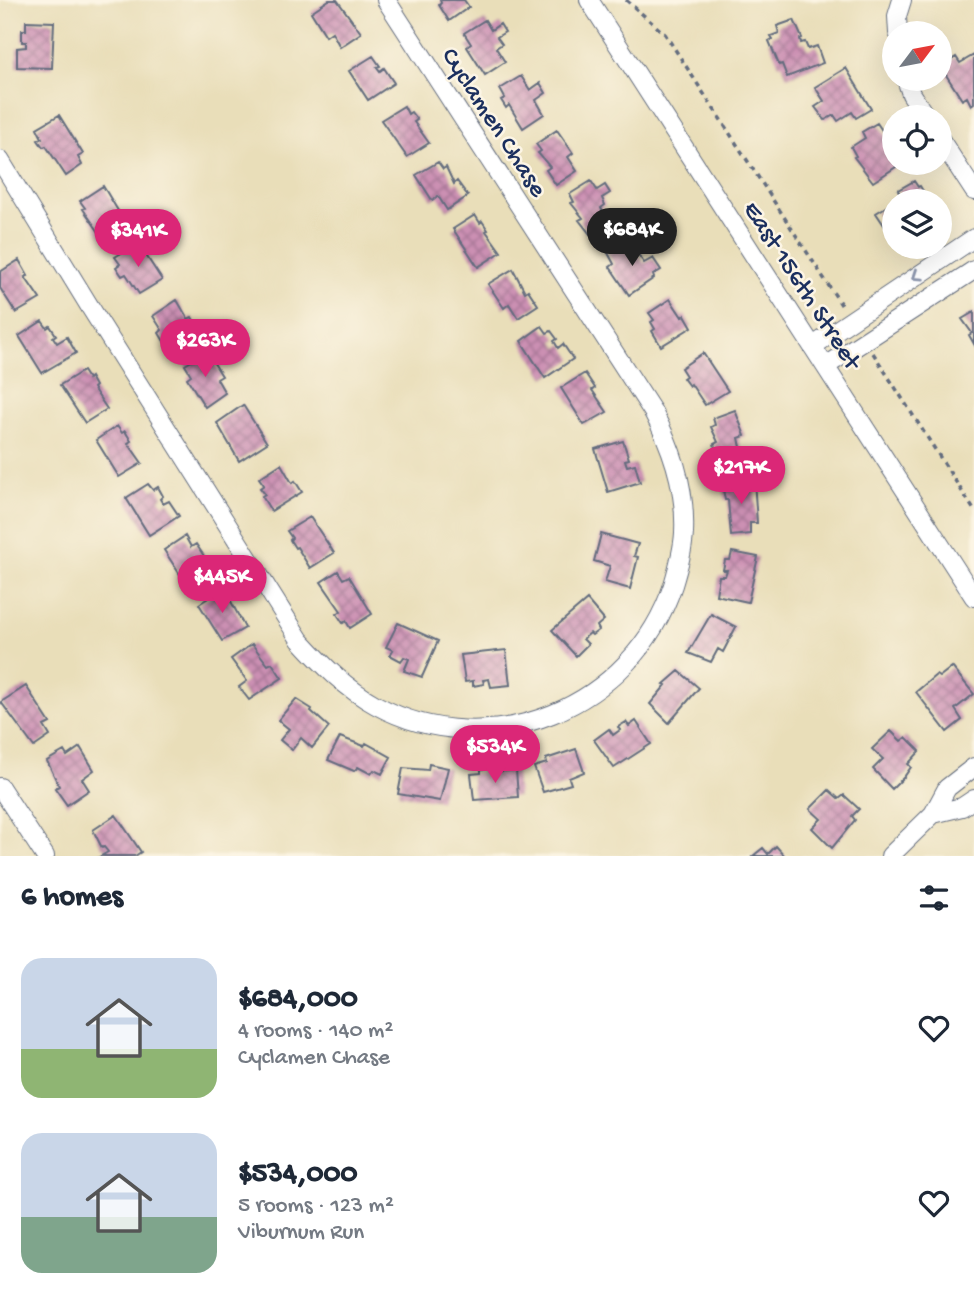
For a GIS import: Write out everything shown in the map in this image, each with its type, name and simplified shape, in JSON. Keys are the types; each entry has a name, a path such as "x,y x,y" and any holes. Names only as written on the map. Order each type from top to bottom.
{"street":[{"name":"Cyclamen Chase","path":"0,160 300,640 331,674 377,706 415,721 446,728 486,730 538,720 591,694 625,666 652,632 666,607 681,554 684,533 680,484 666,435 653,412 386,0"},
{"name":"East 156th Street","path":"589,0 974,597"},
{"path":"897,21 902,0"},
{"path":"952,157 974,191"},
{"path":"813,346 974,239"},
{"path":"826,366 974,270"},
{"path":"890,856 933,814 947,788 974,767"},
{"path":"0,787 45,856"},
{"path":"933,814 962,807 974,799"}],"path":[{"path":"626,0 665,34 851,320"},
{"path":"864,341 974,510"}],"building":[{"path":"329,0 337,0 361,33 340,47 332,32 326,36 311,12"},
{"path":"440,0 464,0 469,7 449,21 439,5"},
{"path":"485,20 491,30 500,24 505,32 497,37 502,44 496,48 505,62 485,75 467,47 471,44 464,33"},
{"path":"794,20 802,38 801,43 805,42 808,49 817,46 823,63 787,77 769,41 773,39 771,36 779,33 777,26"},
{"path":"26,21 54,22 52,68 17,67 17,48 26,47 26,42 22,42 22,30 26,30"},
{"path":"974,55 974,103 971,105 967,97 962,100 952,84 952,60 956,57 960,63"},
{"path":"373,56 380,66 377,67 380,71 384,68 394,83 368,100 349,71"},
{"path":"846,68 871,109 856,118 852,112 838,121 834,115 825,120 815,107 824,101 815,87"},
{"path":"521,76 530,90 540,83 546,93 536,100 544,114 523,128 509,105 506,108 501,100 505,98 500,89"},
{"path":"404,106 408,114 411,112 417,120 414,122 429,143 407,157 381,120"},
{"path":"59,115 83,154 78,157 82,165 66,176 46,146 43,147 38,140 42,138 37,128"},
{"path":"877,123 882,130 884,175 873,182 854,157 856,156 851,147 865,138 862,132"},
{"path":"557,130 573,153 568,157 577,171 556,185 546,170 550,167 538,153 541,151 536,144"},
{"path":"438,162 443,169 446,167 454,184 457,181 468,196 447,210 438,196 432,200 416,175"},
{"path":"591,181 597,190 605,185 610,193 602,198 605,205 601,208 613,233 597,243 579,220 583,218 571,203 574,202 570,194"},
{"path":"914,181 922,189 900,189"},
{"path":"103,186 126,224 103,238 80,201"},
{"path":"882,209 882,222 876,213"},
{"path":"475,215 480,223 482,221 501,252 478,267 453,229"},
{"path":"629,241 644,263 653,258 661,270 629,295 610,267 614,264 608,253"},
{"path":"138,243 162,280 139,294 126,274 122,276 116,267 120,264 115,257"},
{"path":"19,260 28,276 25,277 40,299 16,313 0,288 0,272"},
{"path":"513,269 525,292 528,290 538,305 518,318 509,304 504,308 488,284"},
{"path":"670,299 692,327 661,346 652,331 655,329 651,322 654,320 649,313"},
{"path":"177,300 188,319 192,317 198,328 168,348 159,333 162,330 153,316"},
{"path":"974,312 974,344 969,335 972,333 962,319"},
{"path":"42,321 47,328 50,326 56,335 53,337 57,343 67,337 76,353 42,373 19,336"},
{"path":"542,326 547,333 551,331 557,339 554,341 558,348 563,344 573,359 545,378 521,341"},
{"path":"207,352 222,376 217,379 225,393 205,407 187,378 191,375 185,365"},
{"path":"703,353 728,391 705,405 691,384 689,386 683,378 686,376 681,368"},
{"path":"83,371 88,379 90,377 95,386 93,388 107,409 85,423 60,385"},
{"path":"585,373 595,388 592,390 607,412 584,425 561,388"},
{"path":"243,405 267,443 239,461 217,423"},
{"path":"735,410 745,436 739,438 745,466 724,472 714,444 718,442 711,427 715,425 713,418"},
{"path":"117,426 122,433 125,431 131,441 128,443 142,463 119,477 96,440"},
{"path":"623,441 629,459 625,460 627,466 635,464 640,482 608,492 595,449"},
{"path":"281,464 292,483 295,481 302,492 271,511 262,496 265,494 260,488 264,485 259,478"},
{"path":"727,480 754,480 757,523 750,523 750,534 731,536 728,500 725,500 723,489 728,489"},
{"path":"148,484 153,490 158,487 163,496 160,499 163,504 169,501 179,516 149,535 126,498"},
{"path":"310,517 334,553 310,568 290,540 292,538 287,531"},
{"path":"601,534 638,544 634,556 638,557 630,589 605,582 610,566 594,561"},
{"path":"185,536 191,547 196,544 214,571 188,587 164,550"},
{"path":"732,552 758,557 748,602 716,595 719,576 725,576 725,560 730,560"},
{"path":"338,571 343,579 349,576 372,614 350,628 337,614 341,611 321,582"},
{"path":"224,588 245,628 222,641 199,604"},
{"path":"587,600 604,620 597,626 599,630 583,639 588,644 576,656 552,630"},
{"path":"711,614 736,627 723,652 718,649 711,662 688,653"},
{"path":"398,623 438,641 422,677 404,671 409,659 404,657 401,661 390,655 393,650 386,647"},
{"path":"252,644 268,665 272,663 282,678 249,700 239,687 247,681 231,659"},
{"path":"506,650 510,685 491,687 489,679 483,680 484,684 473,686 473,681 465,682 461,655"},
{"path":"952,667 974,694 955,709 962,720 947,732 916,692 936,675 939,677"},
{"path":"679,671 699,688 669,723 650,704 666,685 664,684"},
{"path":"26,686 50,723 44,726 50,736 34,747 1,702"},
{"path":"296,699 312,709 311,711 329,727 312,748 301,738 292,750 280,740 289,729 278,720"},
{"path":"636,721 651,744 614,768 594,740 609,729 613,735 620,730 618,727 626,722 629,726"},
{"path":"891,731 901,741 906,737 920,751 908,764 911,767 904,777 892,789 873,769 883,759 872,749"},
{"path":"340,737 364,746 366,743 391,757 382,774 374,770 371,774 358,767 354,771 328,760"},
{"path":"80,747 94,770 82,779 89,790 67,805 55,788 59,786 47,761 64,751 67,756"},
{"path":"576,749 584,772 569,778 571,784 543,792 534,767 547,763 546,759"},
{"path":"429,764 448,768 440,801 398,794 403,768 428,770"},
{"path":"491,768 492,772 516,770 518,797 474,800 471,774"},
{"path":"829,790 839,799 844,795 859,809 852,816 855,820 832,848 812,828 821,819 810,809"},
{"path":"116,815 141,852 135,856 101,856 108,852 102,848 93,830"},
{"path":"776,846 785,856 753,856 763,848 768,854"}]}
